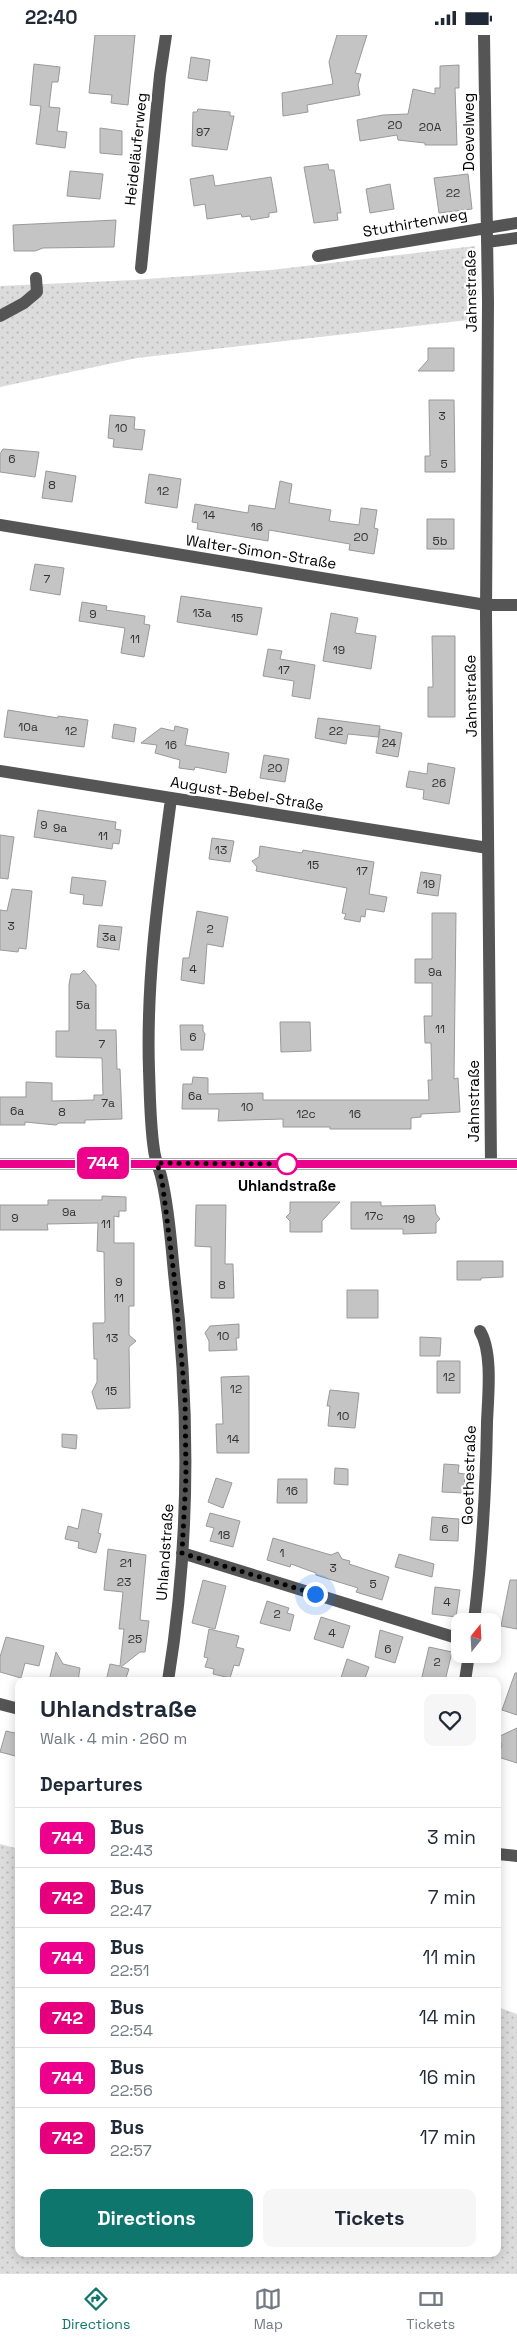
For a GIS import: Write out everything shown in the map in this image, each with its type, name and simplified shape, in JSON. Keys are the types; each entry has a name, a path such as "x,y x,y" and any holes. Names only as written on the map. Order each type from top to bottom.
{"street":[{"name":"Heideläuferweg","path":"141,267 160,75 166,35"},
{"name":"Doevelweg","path":"484,35 486,228"},
{"name":"Stuthirtenweg","path":"318,256 517,223"},
{"name":"Jahnstraße","path":"486,228 488,318 486,605 491,1164"},
{"path":"487,242 517,238"},
{"path":"0,316 24,303 37,292 36,279"},
{"name":"Walter-Simon-Straße","path":"0,525 486,605 517,605"},
{"name":"August-Bebel-Straße","path":"0,771 488,848"},
{"name":"Uhlandstraße","path":"169,1677 176,1631 182,1553 186,1477 185,1397 174,1275 162,1180 154,1150 149,1077 148,1000 152,943 171,799"},
{"path":"0,1163 517,1164"},
{"name":"Goethestraße","path":"475,1613 486,1504 488,1401 485,1340 480,1331"},
{"path":"182,1553 451,1636"},
{"path":"466,1677 468,1663"},
{"path":"0,1704 15,1708"},
{"path":"501,1854 517,1855"}],"shaded area":[{"path":"475,246 477,319 137,358 0,387 0,286 134,280 271,270"},
{"path":"0,1844 15,1848 15,2257 501,2257 501,2008 517,2014 517,2273 0,2273"}],"building":[{"path":"95,35 135,35 128,105 111,103 112,95 89,93"},
{"path":"337,35 367,35 355,73 361,74 358,85 360,95 307,105 308,112 283,116 282,93 333,84 329,62"},
{"path":"191,57 210,60 207,81 188,78"},
{"path":"34,64 60,67 58,82 52,82 49,107 60,108 57,131 67,132 65,148 36,144 41,106 30,105"},
{"path":"459,65 459,88 455,88 457,145 425,145 425,143 398,140 397,135 360,141 357,120 383,115 408,114 413,89 435,94 435,88 440,88 440,66"},
{"path":"198,109 230,112 230,116 234,116 227,150 192,146 193,112 197,112"},
{"path":"100,128 122,131 122,155 100,153"},
{"path":"328,164 329,170 334,170 341,213 337,213 338,220 314,223 304,167"},
{"path":"70,171 103,174 100,199 67,196"},
{"path":"468,174 472,209 439,213 434,178"},
{"path":"213,175 215,186 271,177 277,212 269,213 269,217 251,220 250,216 242,217 241,214 207,219 205,204 194,206 190,179"},
{"path":"390,184 394,209 370,213 366,189"},
{"path":"116,220 114,247 43,248 35,251 14,251 13,225"},
{"path":"428,348 454,348 454,371 418,371 428,360"},
{"path":"429,400 454,400 455,472 425,472 425,456 430,456"},
{"path":"110,415 135,417 134,429 145,430 142,450 113,447 114,439 108,438"},
{"path":"3,449 39,452 35,477 0,472 0,454"},
{"path":"46,471 76,476 72,502 42,498"},
{"path":"149,474 181,479 177,508 145,503"},
{"path":"280,481 292,484 289,503 331,510 329,521 359,525 361,508 377,510 374,528 378,529 374,554 349,550 350,544 269,530 268,541 197,529 198,523 192,522 195,504 248,513 249,505 275,509"},
{"path":"427,519 454,519 454,549 427,549"},
{"path":"35,564 64,568 60,595 30,590"},
{"path":"181,596 262,608 257,635 177,622"},
{"path":"82,602 107,606 106,610 145,616 144,624 150,625 144,657 121,653 125,628 79,621"},
{"path":"331,613 358,618 355,633 376,636 371,669 323,661"},
{"path":"432,636 455,636 455,717 428,717 428,687 433,687"},
{"path":"268,649 282,651 280,659 315,665 310,699 292,696 294,681 263,676"},
{"path":"8,710 58,718 58,716 88,720 84,747 4,737"},
{"path":"318,718 380,726 378,737 348,734 346,744 315,738"},
{"path":"114,724 136,728 134,742 112,738"},
{"path":"175,726 188,729 185,745 229,753 226,773 195,767 194,770 179,768 180,760 155,753 157,745 141,743 161,728 174,731"},
{"path":"380,729 402,733 398,757 376,753"},
{"path":"264,755 289,759 285,782 260,778"},
{"path":"428,763 455,768 449,804 423,799 424,790 406,787 409,771 427,774"},
{"path":"38,810 116,822 115,829 121,830 119,844 113,843 112,849 34,837"},
{"path":"0,835 14,837 8,879 0,878"},
{"path":"212,838 234,841 230,862 209,859"},
{"path":"260,846 302,853 303,850 374,862 369,894 387,897 384,912 366,909 365,917 361,916 360,922 344,919 346,914 342,913 347,888 256,871 257,867 252,861 259,857"},
{"path":"421,872 441,875 438,896 417,893"},
{"path":"72,877 106,881 102,906 83,904 84,895 70,893"},
{"path":"12,889 32,891 26,949 19,948 18,952 0,950 0,910 7,911"},
{"path":"197,911 228,917 223,947 207,944 204,984 181,980 183,958 189,958"},
{"path":"432,913 456,913 454,1079 458,1078 460,1112 421,1114 421,1117 411,1118 411,1129 330,1129 330,1127 283,1127 283,1119 218,1121 219,1109 182,1109 183,1084 192,1084 193,1077 208,1078 208,1094 263,1093 263,1100 429,1100 428,1080 432,1080 431,1043 425,1043 424,1016 432,1016 432,983 415,983 415,959 432,959"},
{"path":"99,925 122,927 119,950 97,947"},
{"path":"84,970 96,985 96,1030 116,1030 117,1069 120,1069 122,1119 85,1120 85,1123 59,1123 56,1125 25,1122 25,1125 0,1125 0,1097 26,1097 26,1082 52,1083 52,1101 94,1100 94,1095 103,1095 102,1058 56,1057 56,1031 69,1031 69,985 71,974 80,974"},
{"path":"280,1022 310,1022 311,1051 281,1052"},
{"path":"180,1025 203,1025 205,1034 203,1050 181,1050"},
{"path":"102,1196 126,1197 126,1211 119,1211 119,1217 114,1216 114,1243 134,1243 134,1306 129,1306 129,1335 136,1341 129,1347 130,1408 97,1409 92,1392 97,1382 97,1359 94,1359 93,1323 104,1323 105,1321 104,1252 97,1251 98,1223 47,1224 48,1230 0,1230 0,1205 48,1205 48,1200 102,1200"},
{"path":"290,1202 340,1202 322,1221 322,1232 290,1232 290,1221 286,1217 290,1213"},
{"path":"351,1202 381,1202 381,1206 435,1205 436,1214 440,1219 436,1223 436,1233 403,1234 403,1229 351,1229"},
{"path":"196,1205 226,1205 225,1264 233,1264 234,1298 211,1298 211,1247 195,1246"},
{"path":"457,1261 503,1261 503,1277 481,1278 481,1280 457,1280"},
{"path":"347,1290 378,1290 378,1318 347,1318"},
{"path":"239,1324 239,1338 236,1338 237,1350 209,1351 209,1341 205,1333 210,1326"},
{"path":"420,1337 441,1338 440,1356 420,1356"},
{"path":"437,1361 460,1361 460,1393 437,1393"},
{"path":"249,1376 249,1453 217,1453 216,1424 223,1424 221,1377"},
{"path":"330,1390 359,1393 355,1428 328,1426 330,1406 327,1406"},
{"path":"62,1434 77,1435 76,1449 62,1447"},
{"path":"444,1464 459,1465 458,1473 465,1474 464,1493 442,1492"},
{"path":"335,1468 348,1469 348,1485 334,1484"},
{"path":"216,1478 232,1483 223,1508 208,1502"},
{"path":"278,1479 307,1479 307,1503 277,1503"},
{"path":"82,1509 102,1514 98,1533 101,1534 96,1553 78,1548 79,1542 65,1539 68,1526 78,1529"},
{"path":"210,1513 240,1521 233,1547 210,1541 214,1528 206,1526"},
{"path":"432,1517 459,1519 458,1541 430,1540"},
{"path":"273,1538 331,1555 338,1552 342,1559 350,1561 349,1564 389,1577 382,1600 356,1592 358,1588 316,1575 316,1573 291,1564 290,1567 267,1560"},
{"path":"108,1549 146,1555 140,1620 149,1621 145,1652 140,1652 121,1667 129,1669 126,1677 107,1677 110,1664 120,1666 124,1629 119,1629 123,1592 104,1590"},
{"path":"399,1554 434,1564 432,1577 395,1567"},
{"path":"203,1580 226,1586 215,1629 192,1623"},
{"path":"510,1580 517,1580 517,1629 501,1626"},
{"path":"435,1587 460,1590 457,1613 451,1613 451,1616 432,1614"},
{"path":"267,1601 289,1608 287,1613 294,1615 290,1631 260,1623"},
{"path":"321,1617 350,1626 343,1648 314,1639"},
{"path":"209,1629 239,1636 236,1647 244,1649 239,1666 234,1665 230,1677 213,1674 214,1669 205,1667 208,1658 204,1657"},
{"path":"380,1630 403,1637 395,1663 375,1657"},
{"path":"6,1637 44,1646 39,1666 25,1663 21,1677 0,1672 0,1657"},
{"path":"429,1647 451,1652 446,1677 422,1677"},
{"path":"56,1652 63,1664 80,1668 79,1677 50,1677"},
{"path":"347,1659 369,1667 365,1677 341,1677"},
{"path":"515,1673 517,1673 517,1715 502,1710"},
{"path":"517,1728 517,1763 501,1758 501,1736"},
{"path":"6,1731 15,1733 15,1756 0,1752"}],"bus line":[{"name":"744","path":"0,1164 517,1164"}],"place":[{"name":"Uhlandstraße","path":"287,1164"}],"route":[{"path":"287,1164 157,1163 162,1180 174,1275 185,1397 186,1477 182,1553 315,1594"}]}
